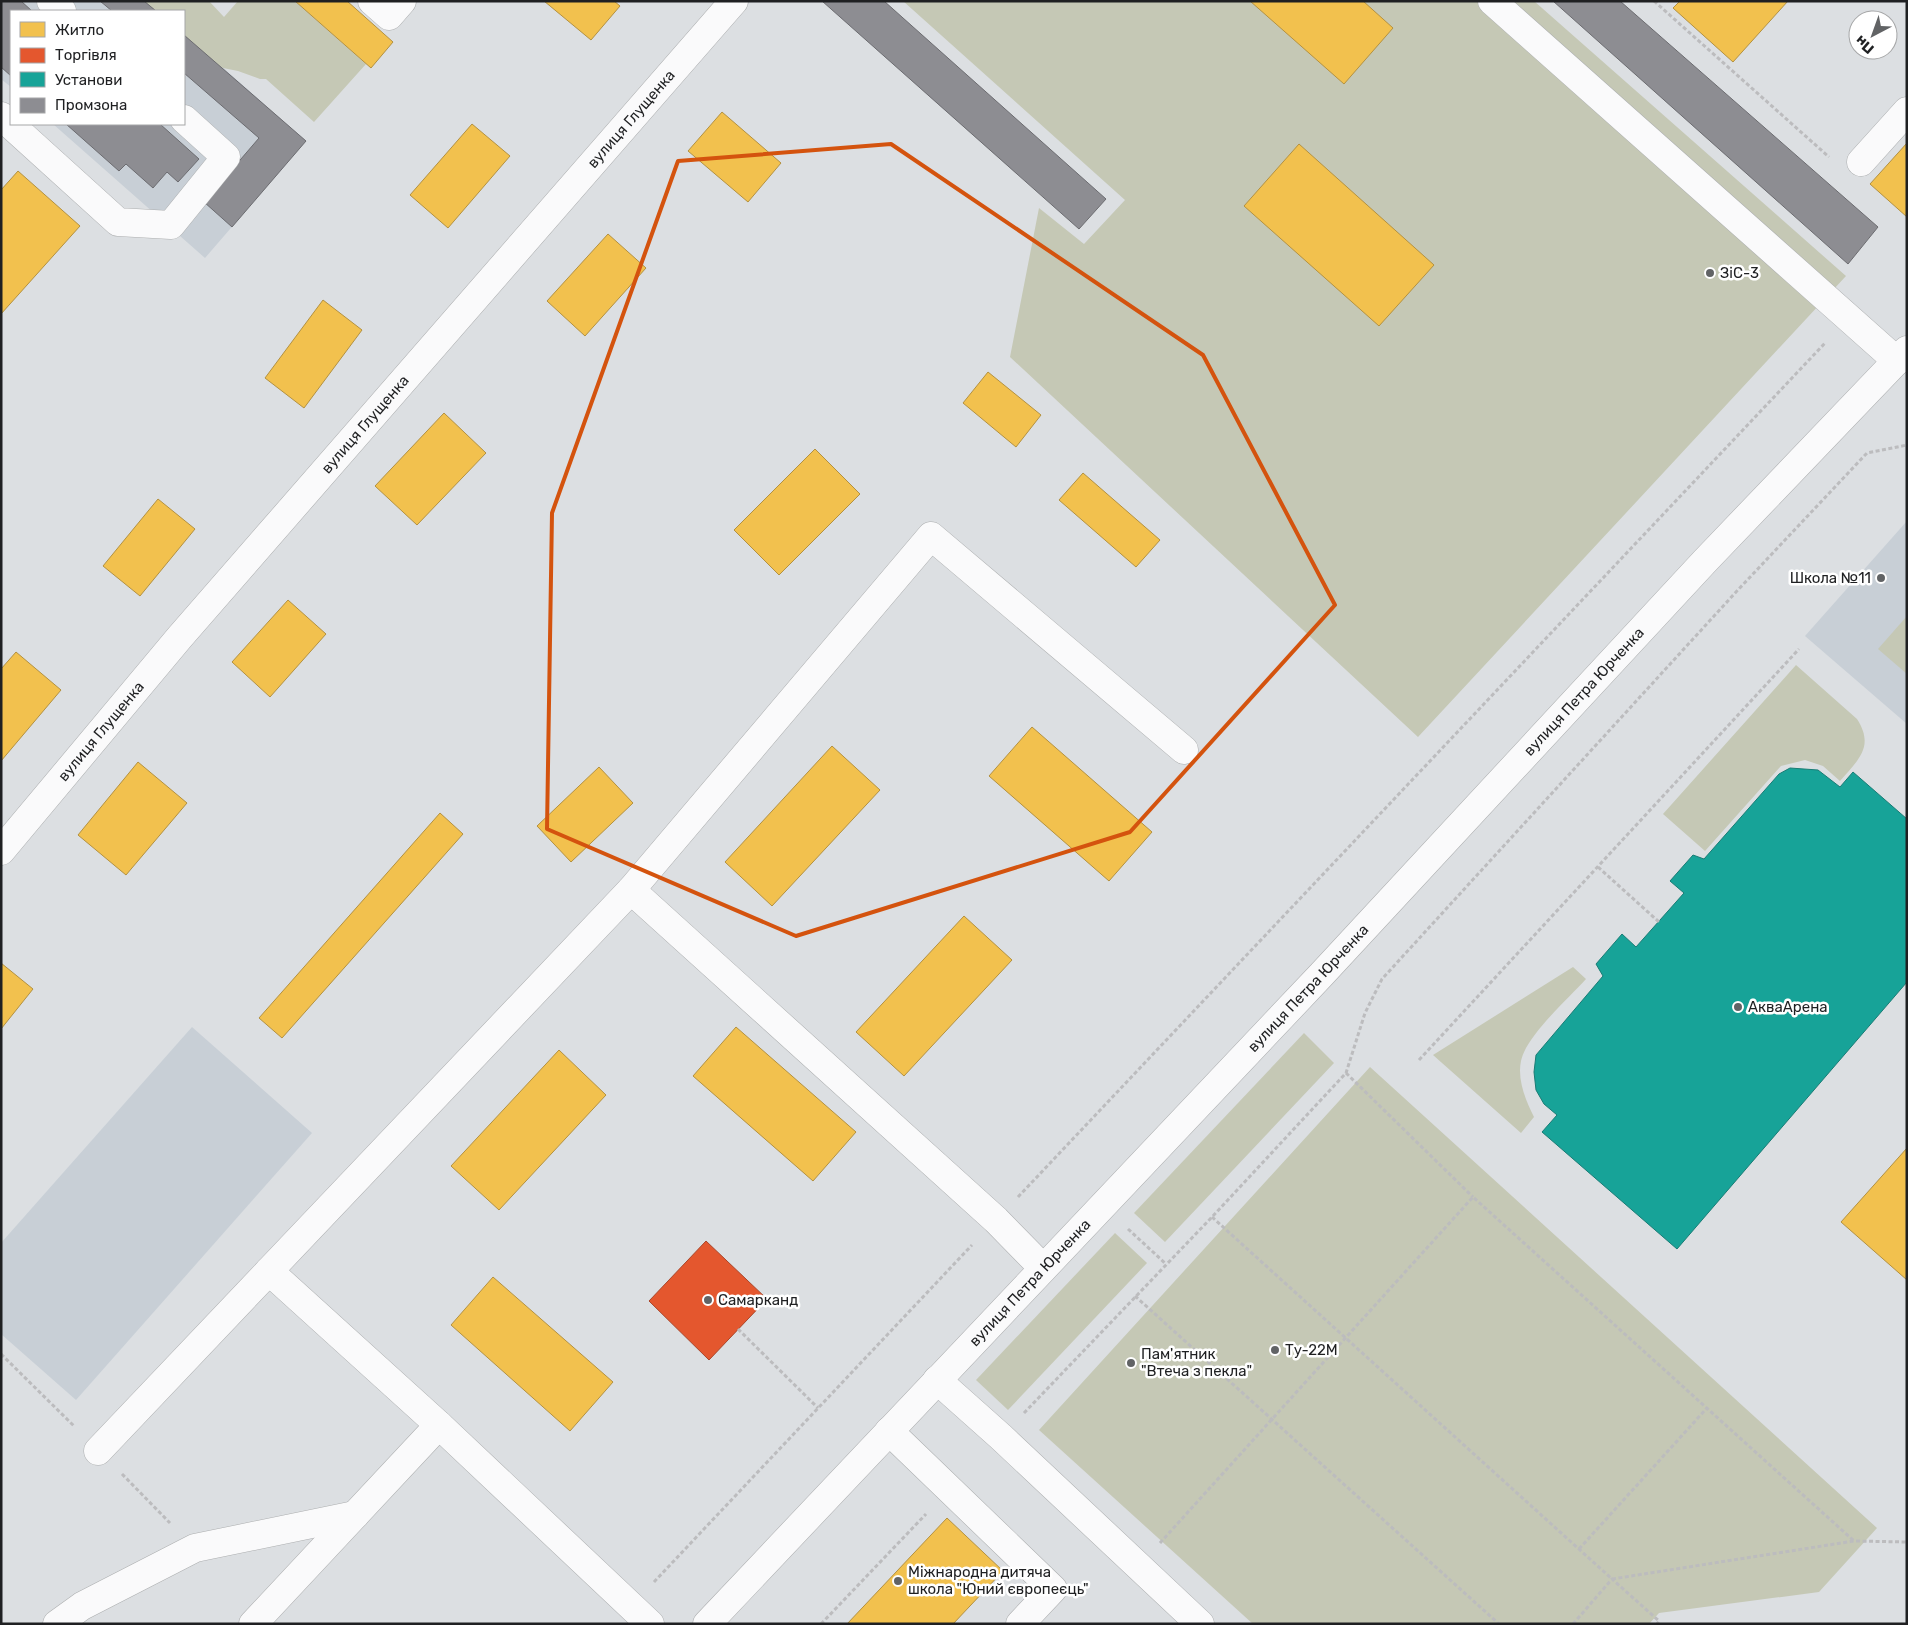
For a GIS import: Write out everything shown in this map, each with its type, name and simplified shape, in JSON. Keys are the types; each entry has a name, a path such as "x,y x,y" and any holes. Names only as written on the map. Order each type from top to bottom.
{"street":[{"path":"51,1 61,10"},
{"path":"372,1 389,16 402,1"},
{"name":"вулиця Глущенка","path":"1,851 179,638 734,1"},
{"path":"1492,1 1849,318 1902,355"},
{"path":"1861,162 1907,111"},
{"path":"11,125 118,222 171,225 226,157 185,120"},
{"name":"вулиця Петра Юрченка","path":"707,1624 1322,974 1705,561 1902,355"},
{"path":"98,1450 631,890 930,536 1184,750"},
{"path":"631,890 996,1220 1043,1268"},
{"path":"269,1271 439,1425 640,1615"},
{"path":"937,1380 1001,1437 1200,1624"},
{"path":"253,1624 439,1425"},
{"path":"889,1431 1052,1589 1020,1624"},
{"path":"56,1624 82,1606 195,1548 355,1515"}],"path":[{"path":"1654,1 1850,175 1861,162"},
{"path":"640,1615 818,1408 1849,318"},
{"path":"1001,1437 1212,1218 1346,1073 1365,1013 1382,979 1729,599 1867,452 1907,445"},
{"path":"1419,1060 1798,649"},
{"path":"1598,867 1659,922"},
{"path":"1346,1073 1474,1197 1854,1540"},
{"path":"1139,1567 1474,1197"},
{"path":"1102,1206 1166,1264"},
{"path":"1212,1218 1659,1621 1656,1624"},
{"path":"1135,1296 1499,1624"},
{"path":"738,1329 818,1408"},
{"path":"1578,1549 1707,1408"},
{"path":"821,1624 950,1490"},
{"path":"1572,1624 1612,1579 1854,1540 1907,1542"}],"highlighted area":[{"path":"891,144 1203,355 1335,605 1130,832 796,936 547,829 552,513 678,161"}],"shaded area":[{"path":"1,1 147,1 158,10 10,10 10,86 1,79"},
{"path":"185,34 306,141 205,258 54,125 185,125"},
{"name":"Школа №11","path":"1907,521 1907,724 1805,636"},
{"path":"192,1027 312,1133 76,1400 1,1334 1,1243"}],"green space":[{"path":"138,1 209,1 224,17 238,1 295,1 366,64 314,122 266,79 223,68 203,60 185,47 185,10 144,10"},
{"path":"903,1 1534,1 1846,276 1418,737 1010,357 1039,208 1084,244 1125,200"},
{"path":"1907,616 1907,674 1878,649"},
{"path":"1796,665 1857,719 1864,738 1862,753 1840,781 1823,766 1805,760 1781,766 1705,851 1663,814"},
{"path":"1573,967 1586,979 1539,1029 1524,1051 1520,1068 1521,1083 1534,1117 1521,1133 1433,1055"},
{"path":"1304,1033 1334,1063 1165,1242 1134,1213"},
{"path":"1370,1067 1877,1528 1819,1592 1659,1613 1649,1624 1253,1624 1039,1430"},
{"path":"1115,1233 1147,1263 1008,1410 976,1380"}],"building: Житло":[{"path":"295,1 347,1 393,42 371,68"},
{"path":"544,1 614,1 620,6 591,40"},
{"path":"1250,1 1363,1 1393,28 1344,84"},
{"path":"1680,1 1788,1 1733,62 1673,8"},
{"path":"722,112 781,163 748,202 688,151"},
{"path":"472,124 510,156 448,228 410,195"},
{"path":"1907,143 1907,217 1870,184"},
{"path":"1299,144 1434,265 1379,326 1244,206"},
{"path":"18,171 80,226 1,314 1,190"},
{"path":"608,234 646,268 585,336 547,301"},
{"path":"323,300 362,330 304,408 265,378"},
{"path":"988,372 1041,415 1016,447 963,403"},
{"path":"444,413 486,453 417,525 375,486"},
{"path":"815,449 860,494 779,575 734,530"},
{"path":"1083,473 1160,540 1136,567 1059,500"},
{"path":"158,499 195,529 140,596 103,566"},
{"path":"288,600 326,634 270,697 232,662"},
{"path":"16,652 61,690 1,761 1,669"},
{"path":"1032,727 1152,832 1109,881 989,776"},
{"path":"832,746 880,790 772,906 725,862"},
{"path":"138,762 187,803 126,875 78,835"},
{"path":"599,767 633,803 571,862 537,826"},
{"path":"440,813 463,834 282,1038 259,1018"},
{"path":"964,916 1012,960 904,1076 856,1032"},
{"path":"1,963 33,989 1,1029"},
{"path":"736,1027 856,1132 813,1181 693,1076"},
{"path":"559,1050 606,1095 499,1210 451,1166"},
{"path":"1907,1148 1907,1280 1841,1222"},
{"path":"493,1277 613,1382 570,1431 451,1325"},
{"path":"947,1518 1003,1571 953,1624 847,1624"}],"building: Торгівля":[{"name":"Самарканд","path":"706,1241 767,1299 709,1360 649,1301"}],"building: Установи":[{"path":"1790,768 1818,770 1840,787 1853,772 1907,819 1907,982 1677,1249 1542,1132 1557,1115 1544,1104 1536,1090 1534,1072 1536,1055 1603,976 1596,964 1622,934 1636,947 1684,893 1670,881 1693,855 1704,859 1779,774"}],"building: Промзона":[{"path":"1,1 21,1 31,10 10,10 10,75 1,67"},
{"path":"100,1 144,1 155,10 111,10"},
{"path":"822,1 884,1 1106,199 1079,229"},
{"path":"1553,1 1620,1 1878,227 1848,264"},
{"path":"185,36 306,141 232,227 204,202 259,138 185,74"},
{"path":"67,125 161,125 199,159 178,182 167,172 153,188 126,164 119,171"}],"place":[{"name":"ЗіС-3","path":"1710,273"},
{"name":"Школа №11","path":"1881,578"},
{"name":"АкваАрена","path":"1738,1007"},
{"name":"Самарканд","path":"708,1300"},
{"name":"Ту-22М","path":"1275,1350"},
{"name":"Пам'ятник \"Втеча з пекла\"","path":"1131,1363"},
{"name":"Міжнародна дитяча школа \"Юний європеєць\"","path":"898,1581"}]}
